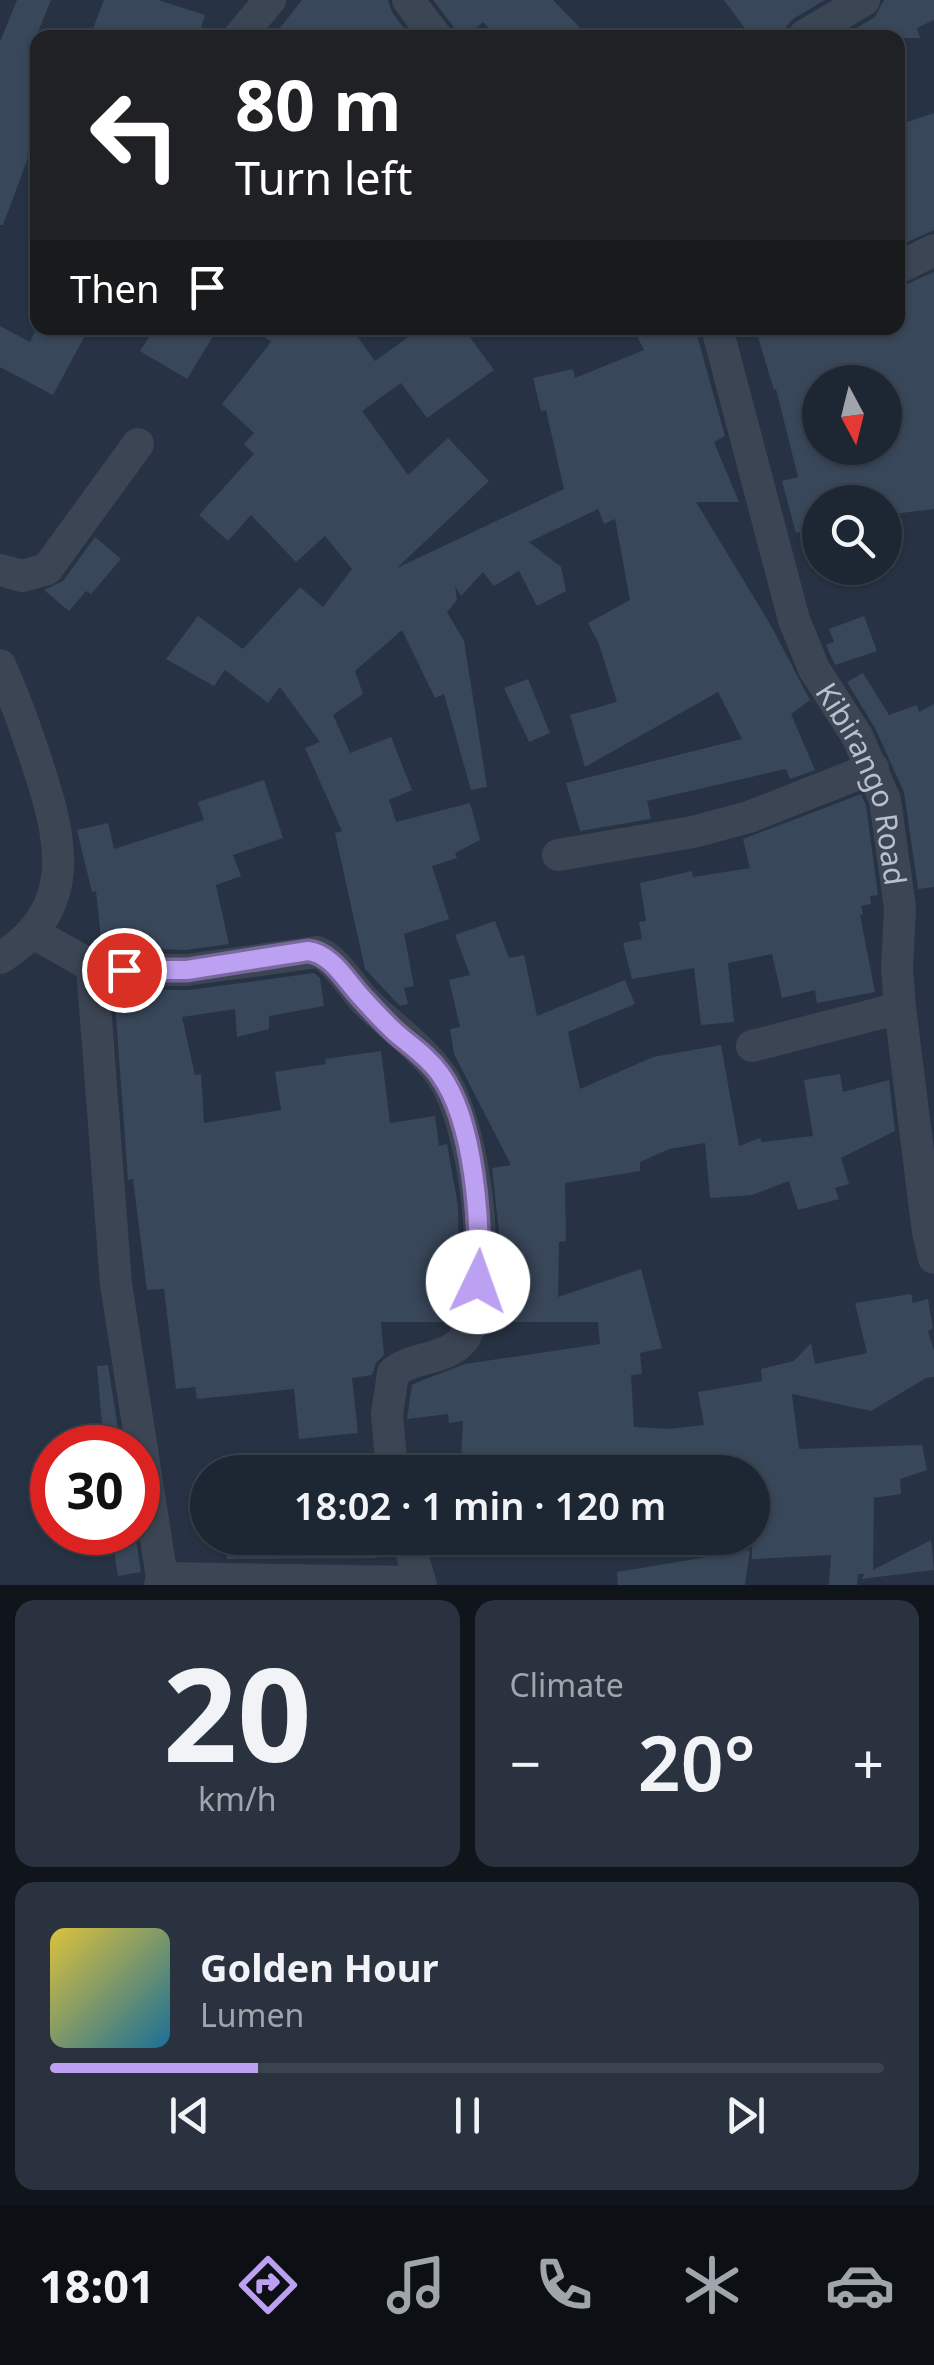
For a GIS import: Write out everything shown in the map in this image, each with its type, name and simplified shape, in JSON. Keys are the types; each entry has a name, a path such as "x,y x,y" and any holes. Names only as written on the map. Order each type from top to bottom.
{"street":[{"path":"245,30 270,0"},
{"path":"408,0 431,30"},
{"path":"814,30 864,0"},
{"path":"905,264 934,250"},
{"name":"Kibirango Road","path":"719,335 794,620 814,669 873,768 886,800 900,908 900,1008 934,1258"},
{"path":"0,570 22,576 48,569 138,444"},
{"path":"0,665 19,708 57,831 60,856 54,898 33,934 0,958"},
{"path":"558,855 693,832 748,816 873,768"},
{"path":"33,934 92,966 187,970 317,952 325,955 443,1078 454,1100 473,1171 481,1232 477,1292 462,1341 447,1352 402,1365 393,1373 387,1414 391,1455"},
{"path":"92,966 116,1284 161,1581 421,1583 412,1555"},
{"path":"752,1046 900,1008"}],"building":[{"path":"17,0 51,0 39,30 30,30 30,152 3,225 0,225 0,42"},
{"path":"104,0 158,0 205,15 200,30 92,30"},
{"path":"302,0 388,0 405,30 278,30"},
{"path":"433,0 553,0 582,30 490,30 483,22 474,30 454,30"},
{"path":"724,0 825,0 793,19 785,30 746,30"},
{"path":"884,0 934,0 934,20 917,28 920,38 905,38 905,30 853,30 875,17"},
{"path":"934,113 934,230 905,243 905,123"},
{"path":"934,272 934,509 902,513 902,485 802,485 802,532 796,533 782,481 798,477 758,337 905,335 905,285"},
{"path":"0,326 30,342 34,335 85,335 53,395 0,367"},
{"path":"150,335 214,335 187,379 140,351"},
{"path":"263,335 356,335 375,361 411,335 468,335 494,370 427,418 401,383 362,411 408,475 448,438 489,481 397,568 564,489 546,410 541,411 533,378 573,369 575,378 644,350 636,335 697,335 725,436 714,442 739,502 696,502 770,624 810,700 791,714 815,770 790,779 786,769 647,801 651,819 580,831 566,783 742,739 718,692 585,767 570,715 617,702 599,644 588,623 630,600 615,519 604,524 598,509 529,542 561,567 566,591 537,606 519,571 494,586 483,572 461,596 455,586 457,600 447,612 464,641 487,787 471,790 444,694 435,698 402,630 355,671 363,694 333,715 350,753 391,737 412,790 389,800 396,822 470,803 480,840 455,853 457,858 432,866 449,919 404,934 414,986 404,988 408,1004 400,1006 365,969 335,833 342,831 305,748 320,742 280,687 268,703 225,670 214,686 166,659 198,616 243,649 300,587 323,607 352,569 325,536 296,562 251,515 228,541 199,515 254,454 244,444 254,433 222,404 271,342"},
{"path":"95,537 121,559 91,594 86,591 69,611 44,590 63,581"},
{"path":"864,616 877,651 835,665 826,645 834,642 829,629"},
{"path":"863,673 889,715 917,705 919,712 934,704 934,887 918,889 904,792 875,728 847,682"},
{"path":"528,679 550,733 529,742 504,688"},
{"path":"264,780 283,838 233,855 241,876 216,885 229,944 186,950 102,947 96,891 92,892 77,830 108,823 114,849 204,820 198,802"},
{"path":"861,794 866,805 878,895 870,896 871,904 861,906 860,915 875,992 817,1003 815,990 782,998 772,954 728,963 734,1022 701,1025 694,968 632,979 623,943 642,939 639,922 646,921 640,883 692,871 693,877 750,868 743,839"},
{"path":"495,921 509,958 524,955 537,1016 625,980 635,1004 568,1032 580,1089 653,1057 721,1045 739,1146 760,1138 762,1142 813,1136 804,1080 840,1074 843,1092 889,1080 895,1131 841,1158 849,1184 835,1188 839,1199 798,1210 789,1181 752,1195 710,1198 705,1143 669,1149 640,1162 640,1171 565,1183 566,1241 559,1242 558,1297 641,1269 662,1348 640,1353 642,1374 631,1375 634,1427 669,1429 704,1425 698,1392 762,1381 761,1369 794,1361 811,1343 815,1364 867,1353 855,1303 911,1294 913,1303 928,1299 934,1377 871,1411 792,1394 799,1449 922,1445 927,1470 900,1479 901,1494 874,1498 873,1570 931,1540 934,1570 861,1579 865,1574 858,1574 857,1585 829,1585 831,1555 752,1559 752,1555 770,1555 770,1455 461,1455 463,1421 449,1423 448,1414 407,1419 412,1385 418,1382 465,1364 600,1344 598,1322 492,1322 500,1242 492,1168 511,1165 454,1054 450,1029 460,1027 449,980 470,975 455,935"},
{"path":"314,973 320,978 324,1006 269,1016 269,1029 237,1037 235,1009 182,1017 195,1075 201,1074 204,1123 281,1110 275,1072 326,1064 325,1059 381,1051 390,1123 435,1116 439,1146 447,1144 458,1206 459,1277 449,1322 381,1322 384,1355 372,1375 352,1378 358,1433 299,1439 294,1389 197,1399 195,1387 176,1389 164,1289 147,1290 133,1179 128,1180 114,989 189,990"},
{"path":"108,1365 117,1425 102,1425 97,1366"},
{"path":"115,1555 138,1555 141,1572 118,1576"},
{"path":"227,1555 377,1558 227,1559"},
{"path":"720,1555 749,1555 745,1585 618,1585 617,1572"}],"route":[{"path":"124,970 187,970 308,951 325,955 395,1032 428,1059 454,1100 473,1171 481,1232 478,1282"}]}
